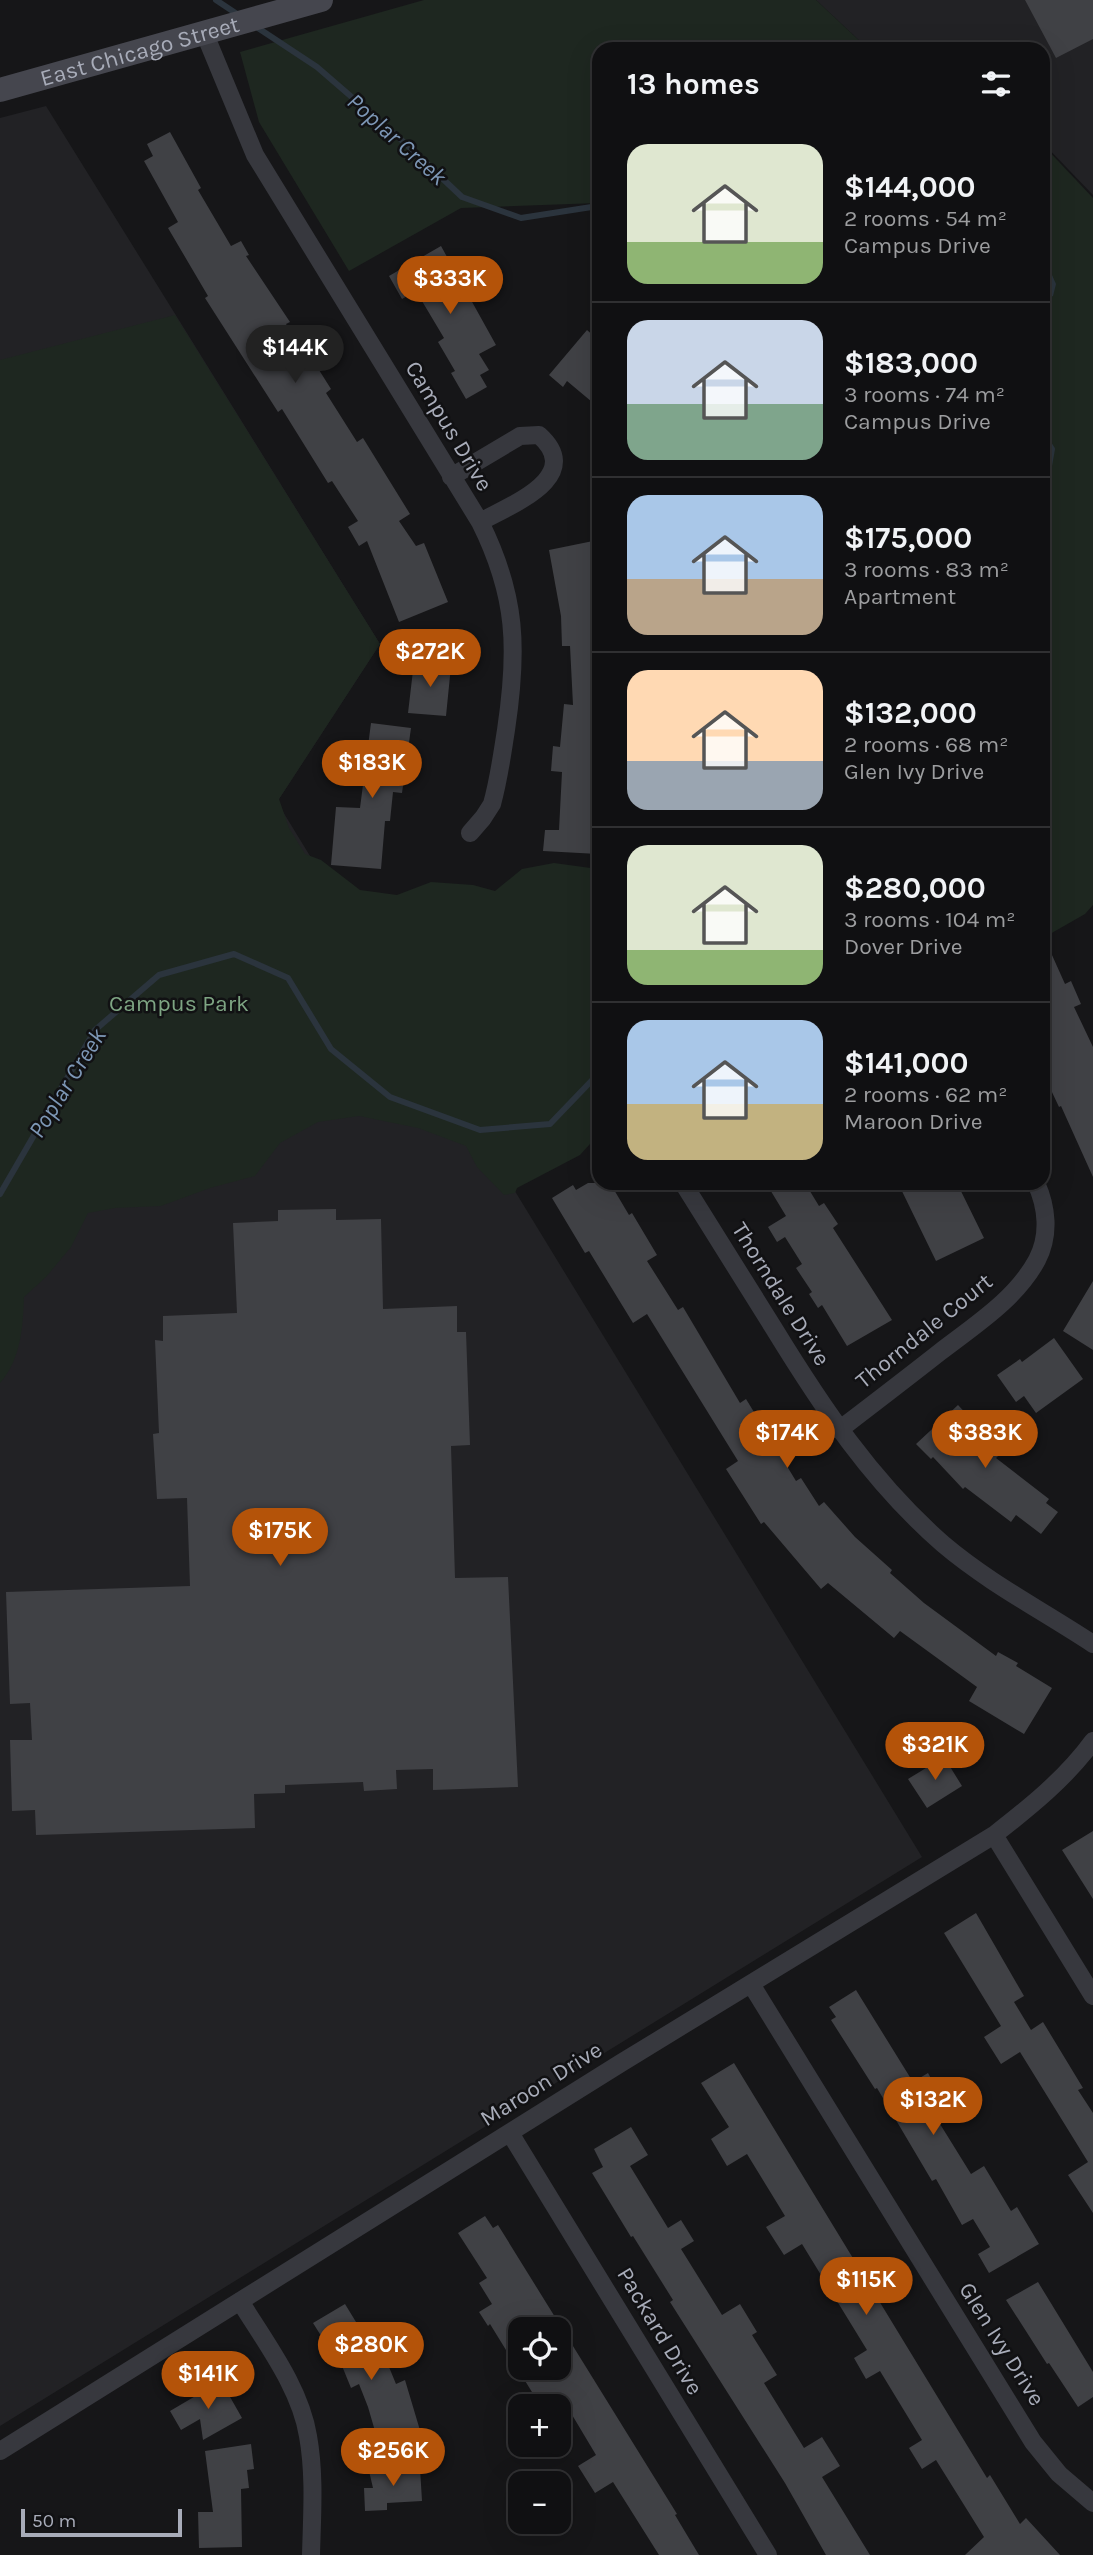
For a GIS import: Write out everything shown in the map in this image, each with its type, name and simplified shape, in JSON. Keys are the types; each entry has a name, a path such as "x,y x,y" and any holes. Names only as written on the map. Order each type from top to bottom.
{"main road":[{"name":"East Chicago Street","path":"0,90 321,0"}],"street":[{"name":"Campus Drive","path":"204,32 255,155 480,522 496,554 505,585 514,645 512,689 498,784 492,804 470,833"},
{"path":"451,477 520,436 540,435 550,445 556,463 551,477 536,491 480,522"},
{"name":"Thorndale Drive","path":"687,1190 839,1430 889,1492 943,1544 981,1574 1093,1644"},
{"name":"Thorndale Court","path":"839,1430 997,1308 1022,1281 1037,1259 1045,1237 1046,1217 1039,1190"},
{"name":"Maroon Drive","path":"0,2451 994,1835 1035,1803 1078,1761 1093,1741"},
{"path":"994,1835 1093,1996"},
{"name":"Glen Ivy Drive","path":"751,1984 1033,2442 1059,2474 1093,2503"},
{"name":"Packard Drive","path":"510,2133 768,2555"},
{"path":"240,2301 298,2402 308,2434 312,2476 311,2555"}],"shaded area":[{"path":"816,0 1093,0 1093,195 1050,150 1050,42 861,42"},
{"path":"46,106 380,644 277,802 922,1857 0,2426 0,118"},
{"path":"1050,271 1056,284 1053,296 1050,298"}],"green space":[{"path":"424,0 816,0 861,42 592,42 592,203 461,208 349,271 259,122 240,52"},
{"path":"1050,152 1093,198 1093,905 1085,914 1050,934"},
{"name":"Campus Park","path":"175,315 380,644 279,799 289,828 305,854 321,860 360,890 397,895 431,882 473,885 495,891 522,869 554,863 592,868 592,1142 580,1155 517,1188 515,1193 504,1195 477,1167 466,1146 418,1128 359,1116 318,1122 280,1143 255,1176 210,1188 161,1206 115,1208 88,1213 71,1247 46,1277 24,1297 22,1331 17,1353 0,1383 0,360"}],"building":[{"path":"1025,0 1093,0 1093,39 1056,58 1050,42 1047,42"},
{"path":"170,132 201,188 198,190 231,246 241,241 249,255 246,256 290,322 286,324 311,364 314,362 331,389 326,393 357,442 363,438 410,514 399,521 416,546 424,543 448,602 399,622 367,541 359,546 348,527 358,521 332,481 328,483 282,409 278,412 205,298 208,296 168,228 178,222 144,161 153,156 147,144"},
{"path":"441,246 496,345 479,354 489,370 480,375 487,387 466,399 451,373 455,371 438,342 444,338 416,291 402,299 389,276"},
{"path":"587,330 592,335 592,402 567,381 563,387 549,375"},
{"path":"592,541 592,854 543,851 545,830 559,830 562,772 551,771 553,746 560,747 564,704 573,705 570,646 562,646 561,616 549,550"},
{"path":"414,662 451,666 446,716 408,713"},
{"path":"371,723 411,728 402,793 393,792 390,821 385,821 381,869 331,865 336,807 360,808"},
{"path":"1050,951 1065,984 1071,981 1081,1004 1074,1007 1093,1047 1093,1177 1061,1106 1059,1107 1050,1088"},
{"path":"592,1183 592,1190 614,1190 629,1215 632,1213 657,1255 647,1261 678,1310 683,1307 740,1403 746,1399 796,1481 801,1478 819,1506 824,1502 855,1537 892,1570 890,1573 924,1603 996,1656 998,1652 1018,1663 1016,1666 1052,1688 1024,1734 969,1701 977,1687 900,1631 894,1638 828,1583 821,1589 764,1522 761,1524 726,1469 738,1461 647,1314 633,1323 589,1251 585,1253 552,1198 573,1185 576,1190"},
{"path":"770,1190 809,1190 819,1206 824,1203 838,1224 833,1228 892,1320 847,1346 822,1305 818,1308 809,1294 812,1292 796,1268 802,1264 785,1237 777,1242 768,1227 786,1216"},
{"path":"901,1190 960,1190 984,1238 936,1261"},
{"path":"336,1209 336,1220 381,1219 383,1309 457,1306 457,1332 466,1332 470,1445 451,1446 455,1578 508,1577 518,1787 433,1790 433,1769 396,1770 397,1789 364,1791 363,1782 285,1785 285,1793 254,1794 255,1828 36,1835 35,1810 12,1811 10,1740 32,1740 30,1703 10,1704 6,1592 190,1586 187,1498 157,1499 153,1434 159,1433 155,1340 163,1341 163,1316 237,1313 233,1223 278,1221 278,1210"},
{"path":"1093,1281 1093,1350 1063,1331"},
{"path":"1054,1338 1083,1379 1036,1413 1024,1396 1016,1402 997,1375 1020,1359 1022,1362"},
{"path":"958,1405 1002,1452 996,1458 1049,1499 1046,1503 1058,1512 1041,1534 1016,1515 1011,1522 965,1487 963,1489 933,1457 931,1459 916,1444"},
{"path":"944,1757 962,1786 927,1808 908,1779"},
{"path":"1093,1831 1093,1899 1062,1850"},
{"path":"976,1913 1024,1996 1014,2002 1031,2030 1043,2022 1083,2088 1078,2090 1093,2113 1093,2213 1068,2175 1088,2162 1020,2052 1001,2064 984,2037 1001,2026 944,1933"},
{"path":"856,1990 913,2082 928,2073 940,2095 927,2103 971,2174 984,2166 1011,2211 1017,2207 1039,2244 989,2273 978,2254 990,2247 973,2219 962,2225 936,2179 932,2181 877,2088 875,2089 831,2020 836,2017 829,2007"},
{"path":"734,2063 987,2478 990,2475 1020,2524 1026,2518 1060,2555 965,2555 984,2537 936,2460 922,2469 909,2448 922,2440 880,2371 866,2379 854,2358 867,2350 802,2244 784,2255 766,2227 785,2216 747,2154 727,2166 711,2139 729,2127 701,2083"},
{"path":"631,2127 648,2155 630,2166 668,2228 681,2220 694,2241 681,2249 722,2315 740,2304 757,2332 752,2335 777,2375 764,2383 804,2448 822,2437 840,2466 822,2477 870,2555 826,2555 785,2483 670,2302 673,2300 592,2173 603,2167 594,2149"},
{"path":"485,2216 493,2228 498,2225 555,2317 508,2317 508,2353 479,2312 492,2304 479,2283 487,2278 458,2233"},
{"path":"1038,2282 1093,2372 1093,2397 1078,2407 1006,2300"},
{"path":"345,2304 375,2353 382,2350 396,2384 405,2380 422,2437 364,2454 358,2436 375,2431 368,2407 359,2384 351,2388 338,2356 335,2358 313,2323"},
{"path":"571,2343 677,2514 675,2515 699,2555 659,2555 613,2482 595,2493 578,2466 596,2455 571,2413 571,2394 533,2394 525,2380 571,2380"},
{"path":"221,2381 242,2418 203,2440 200,2419 181,2430 170,2411"},
{"path":"251,2444 254,2469 247,2470 249,2488 241,2489 242,2547 199,2548 198,2512 213,2512 205,2451"},
{"path":"420,2468 422,2501 387,2503 387,2510 365,2511 364,2488 373,2488 369,2471"}],"waterway":[{"name":"Poplar Creek","path":"216,0 240,16"},
{"name":"Poplar Creek","path":"255,26 317,67 462,197 521,218 592,207"},
{"name":"Poplar Creek","path":"1050,446 1050,460"},
{"name":"Poplar Creek","path":"0,1194 95,1030 159,975 234,954 288,978 331,1049 390,1097 480,1130 550,1124 592,1080"}]}
